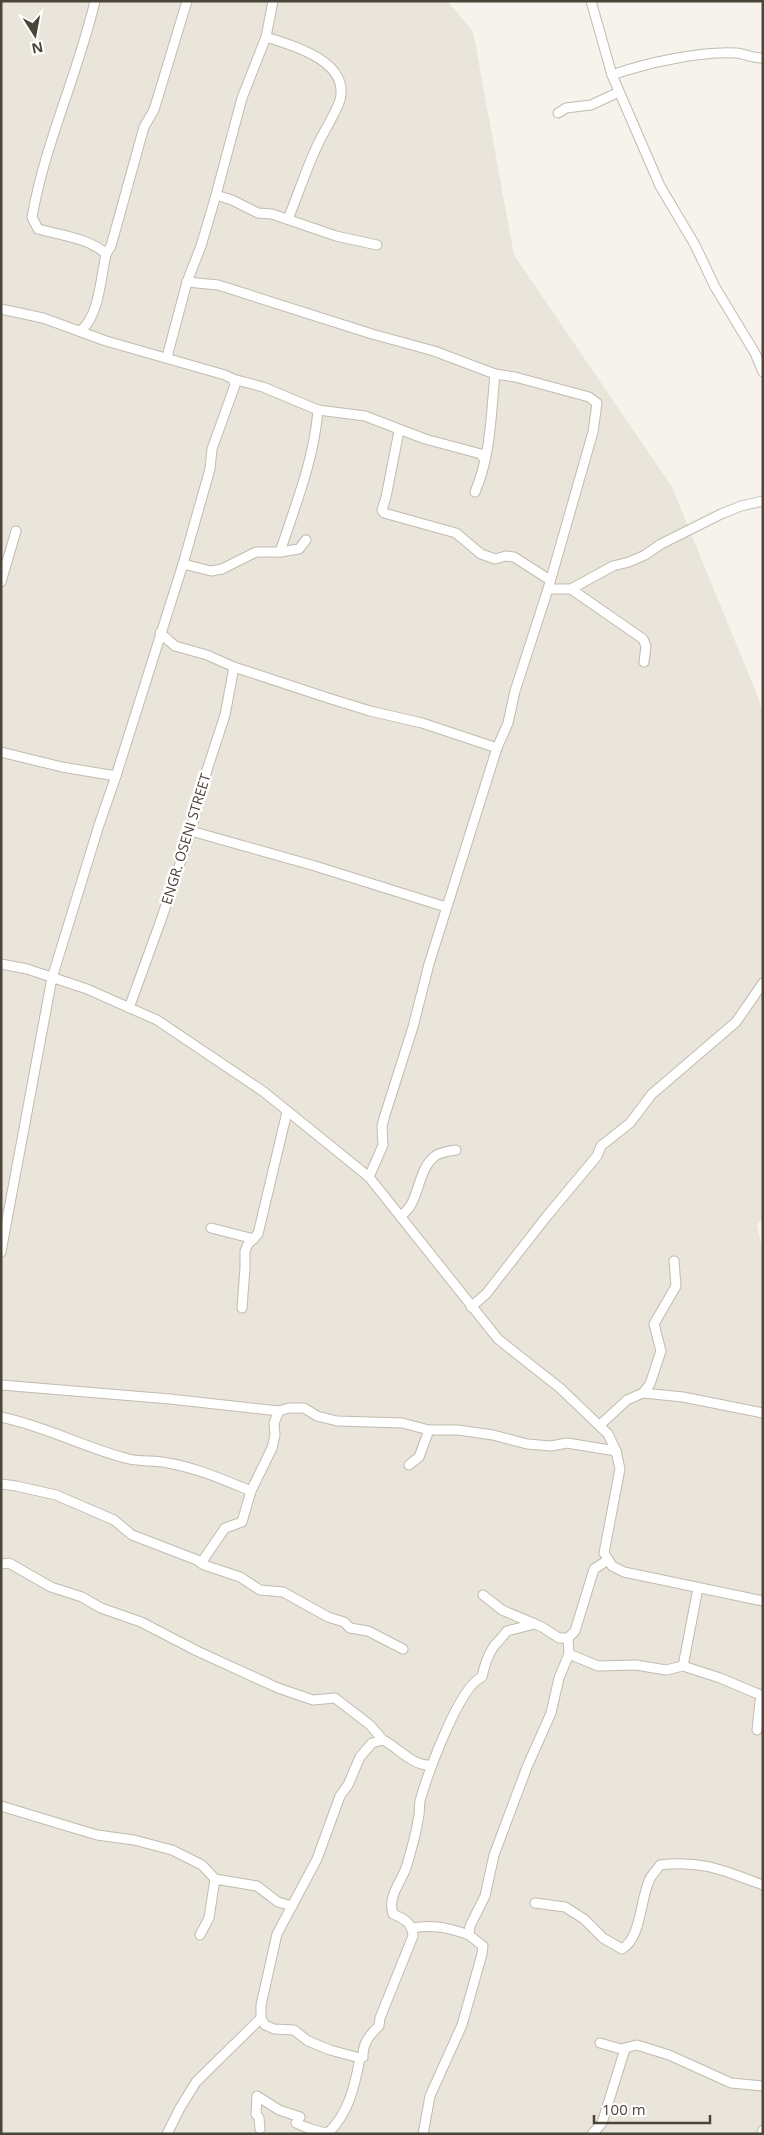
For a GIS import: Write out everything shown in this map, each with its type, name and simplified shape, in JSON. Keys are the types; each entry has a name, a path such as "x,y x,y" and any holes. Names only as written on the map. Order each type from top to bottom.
{"street":[{"path":"96,1 82,53 50,143 32,217 38,229 89,243 100,248 106,254"},
{"path":"80,331 87,326 92,316 106,254 111,246 144,127 154,110 187,1"},
{"path":"167,357 188,282 216,196 242,98 266,37 273,1"},
{"path":"591,1 612,75 660,186 755,353 763,372"},
{"path":"266,37 299,47 322,60 338,78 340,99 315,151 288,220"},
{"path":"612,75 635,68 709,54 737,53 763,58"},
{"path":"558,113 566,108 591,105 619,92"},
{"path":"216,196 232,200 258,213 272,214 336,236 377,245"},
{"path":"188,282 218,285 372,334 434,351 495,374 515,377 589,397 597,403 598,410 594,432 515,691 508,723 497,748 446,907 382,1126 383,1145 369,1177"},
{"path":"1,308 44,318 106,341 167,357 263,387 318,410 365,416 387,423 399,431 450,447 481,454 485,461"},
{"path":"475,492 483,474 495,374"},
{"path":"1,1252 52,978 183,564 210,470 212,449 233,394 235,385 233,379"},
{"path":"280,552 300,496 317,429 318,410"},
{"path":"399,431 382,510 384,513 456,533 481,554 495,559 506,556 514,557 549,584 571,589 644,639 646,646 644,662"},
{"path":"571,589 613,566 645,555 661,544 721,514 741,506 763,501"},
{"path":"1,582 16,531"},
{"path":"183,564 211,571 222,570 256,552 280,552 299,549 306,540"},
{"path":"160,633 175,646 207,655 234,667 336,701 422,723 497,748"},
{"name":"ENGR. OSENI STREET","path":"129,1008 191,831 207,770 225,715 234,667"},
{"path":"1,752 62,767 116,776"},
{"path":"191,831 314,866 446,907"},
{"path":"1,964 27,969 87,990 157,1020 264,1092 369,1177 498,1339 560,1388 608,1434 616,1451 620,1469 604,1553 612,1566 624,1572 763,1601"},
{"path":"471,1307 486,1294 597,1156 601,1146 630,1123 652,1094 736,1022 763,983"},
{"path":"242,1308 246,1268 245,1251 248,1244 258,1234 287,1112"},
{"path":"400,1216 411,1207 418,1183 433,1157 456,1150"},
{"path":"210,1228 254,1239"},
{"path":"600,1425 627,1400 643,1393 650,1384 661,1351 654,1324 676,1286 674,1260"},
{"path":"1,1385 170,1399 279,1411 289,1408 304,1408 317,1416 337,1421 402,1423 430,1430 458,1430 493,1435 528,1444 550,1446 567,1443 616,1451"},
{"path":"643,1393 683,1397 763,1413"},
{"path":"201,1563 225,1528 242,1522 251,1491 272,1448 276,1435 274,1423 279,1411"},
{"path":"1,1417 45,1429 54,1435 129,1459 167,1462 210,1474 251,1491"},
{"path":"409,1465 418,1457 430,1430"},
{"path":"1,1484 56,1495 114,1520 132,1535 240,1577 260,1590 283,1592 328,1616 344,1622 350,1628 368,1631 403,1649"},
{"path":"483,1596 502,1610 535,1624 559,1638 568,1638 575,1631 594,1569 608,1560"},
{"path":"1,1564 9,1563 51,1587 82,1596 102,1608 141,1622 221,1663 291,1693 313,1700 335,1698 370,1725 380,1737 417,1763 423,1766 432,1765"},
{"path":"683,1666 698,1588"},
{"path":"260,2129 259,2118 256,2114 257,2096 279,2110 300,2117 296,2123 328,2133 336,2125 348,2106 360,2058 363,2057 364,2047 371,2034 379,2026 380,2018 413,1936 412,1928 406,1920 393,1914 390,1905 406,1869 419,1818 419,1804 432,1765 453,1716 471,1684 482,1677 485,1665 494,1646 502,1640 507,1631 535,1624"},
{"path":"469,1936 470,1926 485,1896 494,1855 527,1767 551,1712 559,1678 569,1654 568,1638"},
{"path":"569,1654 598,1666 636,1665 666,1670 683,1666 720,1678 763,1697 760,1701 757,1730"},
{"path":"360,2058 330,2050 308,2041 294,2030 274,2029 265,2025 261,2018 260,2006 277,1934 317,1859 340,1796 348,1785 360,1757 380,1737"},
{"path":"1,1806 97,1835 134,1840 172,1850 202,1865 215,1879 257,1886 278,1902 292,1906"},
{"path":"535,1903 549,1907 565,1907 584,1919 603,1938 622,1949 630,1944 636,1932 637,1919 649,1879 660,1864 697,1863 763,1885"},
{"path":"200,1935 209,1918 215,1879"},
{"path":"412,1928 440,1926 469,1936 483,1946 462,2025 430,2096 423,2134"},
{"path":"167,2134 196,2082 261,2018"},
{"path":"600,2044 626,2049 637,2045 669,2055 731,2083 763,2086"},
{"path":"592,2134 602,2123 626,2049"},
{"path":"762,2134 763,2130"}],"shaded area":[{"path":"1,1 447,1 473,31 514,255 672,487 758,697 763,716 763,1217 757,1225 763,1254 763,2134 1,2134"}]}
